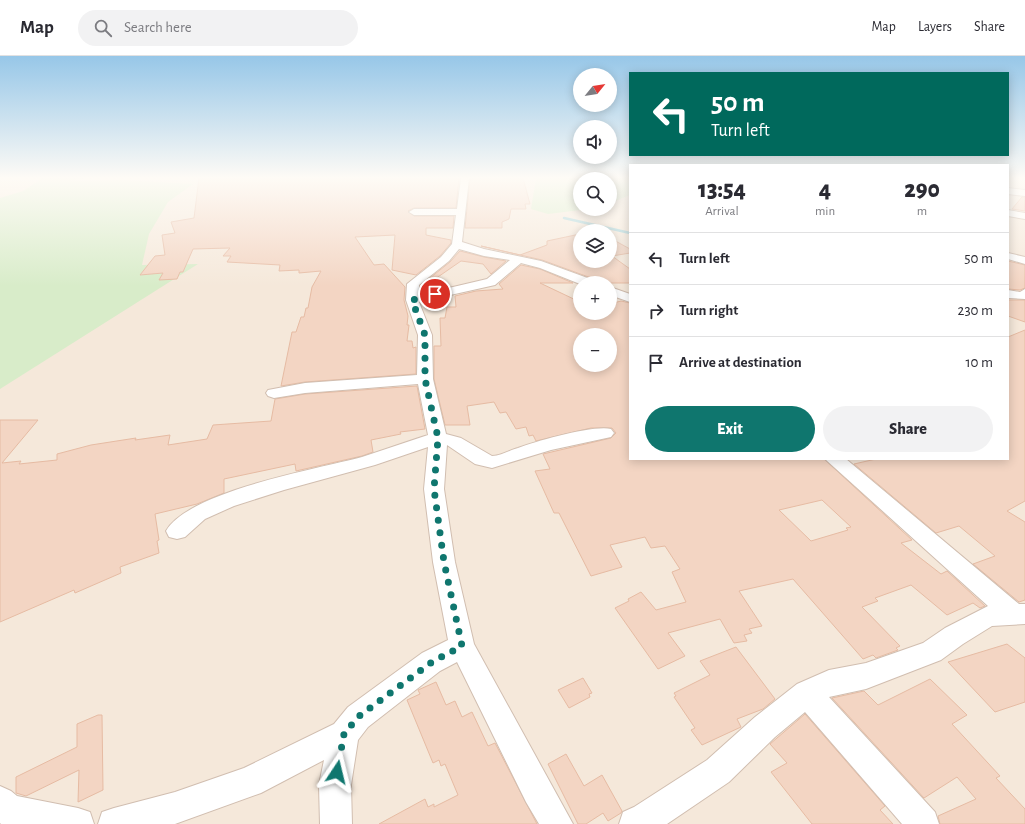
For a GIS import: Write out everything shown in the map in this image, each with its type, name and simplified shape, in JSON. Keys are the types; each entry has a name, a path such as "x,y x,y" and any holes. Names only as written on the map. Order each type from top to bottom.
{"street":[{"path":"462,214 457,244 445,259 414,284 412,300 425,335 425,379 438,438 434,489 444,562 462,646 537,791 557,824"},
{"path":"1013,214 1025,216"},
{"path":"457,244 478,253 518,259 548,266 573,276"},
{"path":"1009,256 1024,264"},
{"path":"412,300 491,282 518,259"},
{"path":"617,293 629,298"},
{"path":"1009,294 1024,298"},
{"path":"1009,306 1024,298"},
{"path":"274,394 305,388 425,379"},
{"path":"177,531 198,514 227,502 278,485 368,461 438,438 448,438 463,446 483,460 491,463 527,450 605,433"},
{"path":"835,460 1020,614"},
{"path":"635,824 646,819 718,771 765,727 807,693 829,683 866,676 932,652 954,636 988,616 1020,614"},
{"path":"114,824 175,808 250,782 344,734 358,717 432,662 462,646"},
{"path":"807,693 923,824"},
{"path":"336,824 335,785 344,734"},
{"path":"0,802 9,811 78,824"}],"shaded area":[{"path":"0,214 573,214 573,216 617,216 617,214 629,214 629,460 1009,460 1009,214 1025,214 1025,824 0,824"}],"green space":[{"path":"0,214 161,214 149,234 142,265 198,264 0,389"}],"building":[{"path":"195,214 411,214 414,216 454,216 453,228 426,228 426,235 451,240 451,243 440,256 416,275 392,270 395,235 355,237 374,265 384,264 405,287 404,300 408,316 407,325 409,325 407,341 412,341 413,348 416,347 416,374 305,382 281,386 292,332 296,332 301,317 304,317 306,308 308,308 312,287 321,271 299,273 299,270 279,271 280,265 227,262 231,256 223,256 230,248 193,249 183,272 180,272 177,279 159,280 163,273 140,275 155,256 165,255 162,235 175,233 171,222 194,218"},
{"path":"466,214 510,214 509,219 502,222 502,228 465,228"},
{"path":"573,235 573,268 617,268 617,260 629,268 629,283 617,283 617,276 586,276 542,260 520,255 547,245 547,241"},
{"path":"617,242 629,248 629,253 617,255"},
{"path":"460,251 506,261 491,274 483,264 461,261 435,279 430,278 450,262"},
{"path":"1009,261 1025,265 1025,288 1020,290 1009,289"},
{"path":"521,265 540,269 573,283 540,283 573,299 573,320 617,320 617,302 621,301 629,303 629,460 825,460 912,540 901,543 941,574 947,571 985,606 980,608 973,603 947,615 911,585 875,598 878,601 862,607 900,646 896,648 898,650 876,658 873,655 863,659 793,579 739,591 762,626 749,629 752,633 744,635 747,641 734,643 720,619 668,633 685,656 658,669 615,608 629,601 628,599 641,592 656,610 686,602 672,572 680,569 665,546 651,548 645,537 610,545 622,567 591,576 559,513 554,513 535,471 550,469 543,454 611,438 616,433 612,428 591,428 536,441 533,435 529,436 526,427 516,429 506,412 500,413 494,402 467,406 470,425 445,425 434,379 434,346 441,346 440,318 445,318 447,307 456,307 455,296 476,291 503,289 499,284","holes":["822,500 851,527 846,528 848,530 811,541 779,510"]},
{"path":"1009,300 1025,300 1025,322 1009,316"},
{"path":"1025,330 1025,501 1007,511 1025,522 1025,600 1019,602 973,564 995,556 959,526 936,533 854,464 872,460 1009,460 1009,337"},
{"path":"417,386 425,429 400,432 401,434 371,440 373,452 362,456 296,471 295,464 224,479 224,493 197,504 155,514 159,540 157,541 159,553 120,567 121,573 75,593 74,590 0,622 0,420 38,420 2,463 21,461 19,464 57,460 57,454 91,445 136,438 135,440 170,435 168,445 207,439 213,425 271,421 275,399 305,394"},
{"path":"1007,644 1025,658 1025,702 995,712 948,662"},
{"path":"736,647 775,699 763,709 737,719 741,727 702,745 691,730 695,728 674,697 676,696 674,693 710,675 700,661"},
{"path":"583,678 592,693 589,694 590,697 569,708 558,690"},
{"path":"930,679 967,715 952,724 1000,776 996,778 1025,809 1025,824 940,824 938,816 976,799 957,777 924,798 832,698 864,691 878,705"},
{"path":"436,682 446,705 455,701 462,717 472,712 488,746 495,743 537,824 379,824 425,799 428,807 434,804 434,807 458,795 445,764 441,766 439,760 433,763 407,700 420,694 418,690"},
{"path":"805,714 885,806 880,810 893,824 812,824 771,772 787,763 770,744"},
{"path":"98,715 102,715 103,790 78,802 79,770 26,796 16,793 16,777 77,747 77,724"},
{"path":"566,754 584,786 602,775 622,811 621,813 608,821 603,813 586,824 578,824 548,764"}],"waterway":[{"path":"564,218 629,233"}],"route":[{"path":"337,772 344,734 358,717 432,662 462,646 444,562 434,489 438,438 425,379 425,335 412,300 435,294"}]}
